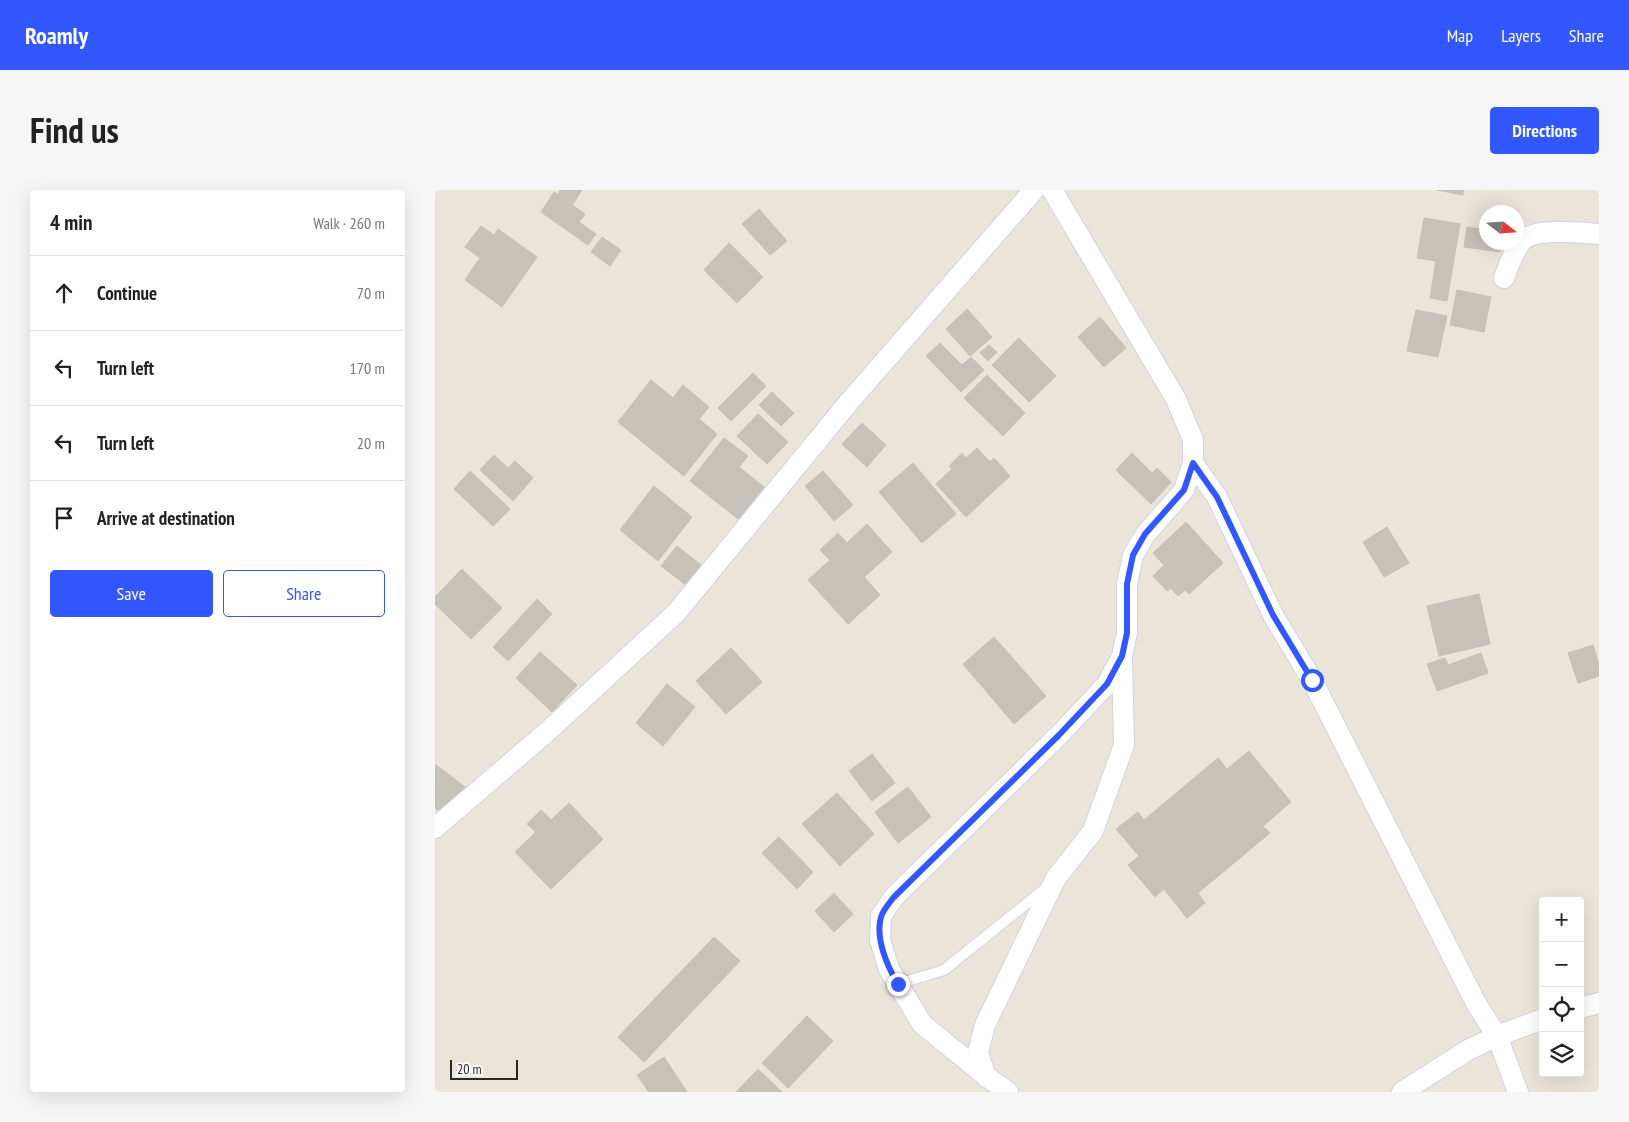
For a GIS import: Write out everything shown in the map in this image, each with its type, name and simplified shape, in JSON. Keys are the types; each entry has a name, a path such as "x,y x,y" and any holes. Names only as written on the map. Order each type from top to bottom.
{"street":[{"path":"435,828 548,731 676,613 849,402 1034,190"},
{"path":"990,1084 978,1052 985,1025 1056,878 1093,831 1124,746 1122,656 1127,633 1127,584 1133,555 1145,534 1184,490 1193,463 1193,440 1176,399 1052,190"},
{"path":"1503,278 1513,255 1524,239 1539,233 1599,234"},
{"path":"1193,463 1217,497 1273,615 1312,680 1477,1005 1497,1036 1518,1092"},
{"path":"1008,1092 990,1084 923,1024 889,969 881,940 881,916 894,897 1107,684 1122,656"},
{"path":"1584,1007 1599,1003"},
{"path":"1402,1092 1468,1050 1497,1036 1539,1020"}],"lane":[{"path":"898,984 944,970 1056,878"}],"building":[{"path":"560,190 582,190 573,204 558,194"},
{"path":"1437,190 1463,190 1463,195"},
{"path":"554,192 585,214 579,222 596,234 588,245 541,212"},
{"path":"759,209 787,241 770,255 742,224"},
{"path":"1424,218 1460,224 1447,301 1430,298 1436,261 1417,258"},
{"path":"481,226 494,235 498,229 537,257 502,307 465,280 480,258 465,247"},
{"path":"1467,227 1479,229 1479,249 1464,247"},
{"path":"602,237 621,250 610,266 591,252"},
{"path":"729,243 763,277 737,303 704,270"},
{"path":"1457,290 1491,297 1484,332 1450,325"},
{"path":"967,309 992,337 970,356 946,329"},
{"path":"1416,310 1447,316 1438,357 1407,351"},
{"path":"1100,317 1126,348 1104,367 1078,337"},
{"path":"1019,338 1056,376 1029,402 992,365"},
{"path":"940,343 962,365 971,357 984,370 961,392 926,356"},
{"path":"989,345 997,352 988,361 980,353"},
{"path":"753,373 766,386 731,421 718,408"},
{"path":"987,375 1025,413 1003,436 964,398"},
{"path":"651,380 673,398 683,385 709,407 699,419 717,434 684,476 618,422"},
{"path":"772,392 794,413 781,426 759,405"},
{"path":"758,414 788,442 767,464 737,436"},
{"path":"862,423 886,445 867,467 842,444"},
{"path":"724,438 748,456 739,467 764,487 738,519 690,481"},
{"path":"977,448 990,462 994,458 1010,476 966,517 936,484 952,469 949,466 962,453 966,458"},
{"path":"1132,453 1152,473 1157,468 1171,482 1151,504 1116,470"},
{"path":"494,455 508,468 515,461 533,478 513,501 480,470"},
{"path":"913,463 956,514 922,543 879,492"},
{"path":"470,471 510,509 493,526 454,489"},
{"path":"823,471 853,505 834,521 805,486"},
{"path":"654,486 692,517 658,561 620,530"},
{"path":"1186,522 1223,563 1189,594 1185,590 1178,596 1171,588 1167,591 1153,576 1164,565 1153,553"},
{"path":"867,524 892,552 864,577 880,595 848,624 808,580 830,560 820,550 838,533 847,543"},
{"path":"1387,527 1409,563 1384,577 1363,542"},
{"path":"677,546 701,565 686,585 661,566"},
{"path":"462,569 502,608 471,639 435,604 435,597"},
{"path":"1479,594 1490,644 1439,656 1427,606"},
{"path":"537,599 552,614 508,661 493,647"},
{"path":"994,637 1046,696 1014,724 963,664"},
{"path":"1593,645 1599,665 1599,676 1578,683 1568,653"},
{"path":"731,648 762,682 726,714 696,681"},
{"path":"540,652 577,685 552,712 516,678"},
{"path":"1481,653 1488,673 1437,691 1427,664 1445,658 1448,665"},
{"path":"667,684 695,707 663,746 636,723"},
{"path":"1249,751 1291,802 1263,826 1270,833 1198,893 1205,903 1187,918 1164,889 1155,897 1128,865 1139,856 1116,829 1138,812 1144,820 1218,758 1227,769"},
{"path":"872,754 895,783 872,801 849,771"},
{"path":"435,764 466,788 445,816 435,808"},
{"path":"908,787 931,817 898,843 875,812"},
{"path":"837,793 874,834 840,866 802,824"},
{"path":"569,803 603,839 551,889 515,852 536,832 527,824 541,810 551,820"},
{"path":"779,837 813,872 797,889 762,853"},
{"path":"834,893 853,914 834,932 815,911"},
{"path":"714,937 740,961 644,1062 618,1037"},
{"path":"807,1016 833,1041 788,1088 762,1063"},
{"path":"664,1057 687,1092 649,1092 637,1075"},
{"path":"758,1069 782,1092 736,1092"}],"route":[{"path":"898,984 889,969 881,940 881,916 894,897 1059,735 1107,684 1122,656 1127,633 1127,584 1133,555 1145,534 1184,490 1193,463 1217,497 1273,615 1312,680"}]}
